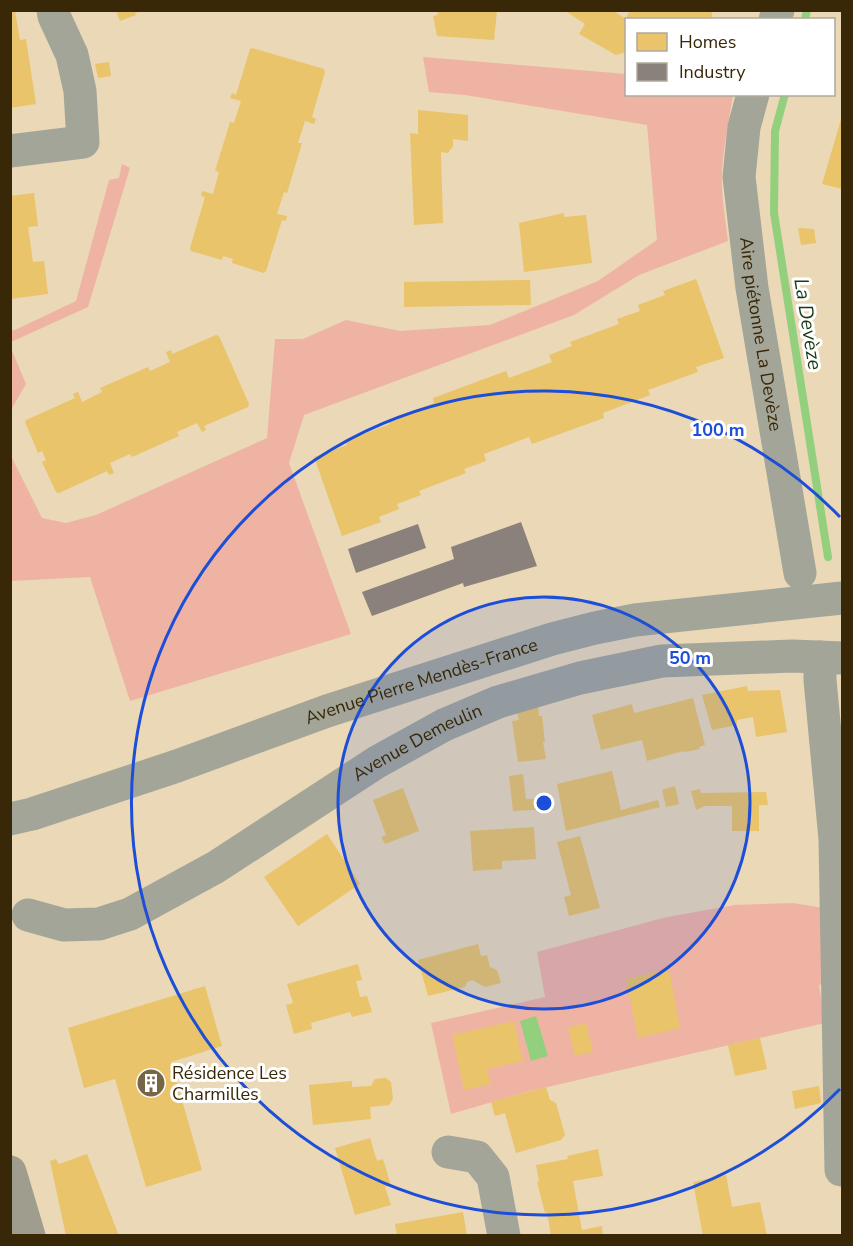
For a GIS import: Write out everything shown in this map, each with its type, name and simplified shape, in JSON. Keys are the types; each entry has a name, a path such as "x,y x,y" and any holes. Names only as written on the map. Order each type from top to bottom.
{"main road":[{"path":"10,1172 30,1236"}],"street":[{"path":"10,152 83,142 80,91 72,55 53,10"},
{"name":"Aire piétonne La Devèze","path":"752,96 744,127 740,177 752,288 800,573"},
{"name":"Avenue Pierre Mendès-France","path":"10,819 32,814 177,766 327,711 552,639 635,620 843,598"},
{"name":"Avenue Demeulin","path":"28,915 64,925 99,924 130,914 216,867 376,762 444,725 498,702 580,678 662,661 792,656 831,657"},
{"path":"831,657 820,680 835,839 841,1170"},
{"path":"448,1152 477,1157 493,1177 504,1236"}],"shaded area":[{"path":"423,57 625,74 625,96 733,96 722,170 728,241 639,275 574,315 304,415 289,463 351,634 130,701 90,577 11,581 10,454 42,518 66,523 96,515 267,438 275,339 303,339 346,320 400,331 490,325 598,281 657,240 647,125 465,95 429,92"},
{"path":"122,164 130,168 88,307 11,342 11,331 76,301 109,180 119,178"},
{"path":"10,346 26,384 11,410 10,410"},
{"path":"793,903 823,908 822,984 819,985 825,1023 530,1091 451,1114 431,1023 545,997 537,952 667,917 735,905"},
{"path":"536,1016 548,1056 531,1061 520,1021"}],"building: Homes":[{"path":"10,10 15,11 20,40 26,39 36,104 10,108"},
{"path":"116,10 142,10 142,11 120,21"},
{"path":"437,10 497,10 494,40 437,36 433,16 438,15"},
{"path":"564,10 612,10 625,18 625,52 616,55 579,34 585,24"},
{"path":"638,10 697,10 697,12 711,10 713,18 626,18 628,13"},
{"path":"252,48 324,69 325,72 312,117 316,119 314,124 305,121 298,143 302,143 287,193 284,192 277,214 287,216 286,221 282,220 264,273 232,263 233,259 223,256 222,260 191,251 190,248 205,197 201,196 202,191 213,194 219,172 215,171 230,122 234,123 241,101 230,98 232,93 236,95"},
{"path":"109,62 111,76 98,78 95,64"},
{"path":"418,110 468,115 468,141 453,139 453,146 448,153 441,152 443,223 414,225 410,133 418,134"},
{"path":"842,116 842,189 822,184"},
{"path":"34,193 38,226 28,227 33,262 44,261 48,294 10,299 10,196"},
{"path":"564,213 564,217 586,215 592,263 524,272 519,223"},
{"path":"798,228 814,229 816,243 801,245"},
{"path":"696,279 724,358 696,367 698,372 648,390 650,395 603,413 604,418 532,444 529,437 484,454 486,461 464,469 466,473 419,491 421,495 397,504 399,509 379,517 381,522 342,536 314,457 347,445 345,441 390,424 388,420 434,403 433,398 506,371 509,378 552,362 549,355 572,346 570,342 619,324 617,319 640,311 638,305 665,295 663,291"},
{"path":"530,280 531,305 404,307 404,282"},
{"path":"216,335 219,336 249,404 248,407 204,426 206,430 202,432 197,423 177,432 179,436 132,457 130,454 110,463 114,473 109,475 107,471 59,493 56,492 42,462 46,460 42,451 38,453 26,420 75,398 73,394 78,392 82,402 102,392 100,388 148,367 150,371 170,362 166,352 171,350 172,354"},
{"path":"747,686 748,691 780,690 787,732 756,737 753,717 737,720 737,725 712,730 702,695"},
{"path":"693,698 705,745 699,747 700,749 647,761 642,740 601,750 592,715 632,704 634,713"},
{"path":"538,705 539,716 542,716 546,759 518,762 512,721 519,720 517,710"},
{"path":"612,771 621,810 658,800 660,807 566,831 557,784"},
{"path":"523,774 526,799 550,798 551,809 513,811 509,776"},
{"path":"675,786 679,804 666,807 662,790"},
{"path":"403,788 419,831 385,844 381,837 386,835 373,800"},
{"path":"700,789 701,793 766,792 768,805 759,805 759,831 732,831 732,806 705,806 696,810 691,791"},
{"path":"534,827 536,859 502,861 502,869 473,871 470,831"},
{"path":"327,834 360,884 298,926 264,877"},
{"path":"580,836 600,908 569,916 564,897 571,895 557,842"},
{"path":"478,944 481,956 487,955 490,967 497,970 501,983 485,987 472,980 467,982 465,987 428,996 418,960"},
{"path":"358,964 362,980 356,981 360,997 367,996 372,1012 352,1017 350,1012 311,1023 312,1029 294,1034 286,1005 293,1003 287,984"},
{"path":"669,969 680,1028 638,1038 626,979"},
{"name":"Résidence Les Charmilles","path":"205,986 222,1046 171,1062 202,1170 146,1187 115,1079 84,1088 68,1028"},
{"path":"514,1021 523,1061 487,1069 491,1084 464,1090 452,1035"},
{"path":"586,1023 593,1052 575,1056 568,1028"},
{"path":"760,1038 767,1069 735,1076 728,1045"},
{"path":"386,1078 391,1082 393,1099 389,1105 370,1107 371,1119 313,1125 309,1085 352,1081 352,1087 371,1086 375,1079"},
{"path":"819,1086 821,1103 795,1109 792,1091"},
{"path":"546,1087 550,1100 556,1103 565,1135 561,1140 516,1153 505,1113 495,1116 491,1102"},
{"path":"370,1138 377,1161 383,1159 391,1186 385,1187 391,1205 355,1215 335,1148"},
{"path":"598,1149 603,1176 573,1181 582,1230 602,1226 603,1236 551,1236 547,1212 545,1213 537,1182 539,1181 536,1165 568,1159 567,1156"},
{"path":"87,1154 119,1236 66,1236 50,1161 56,1159 59,1164"},
{"path":"726,1175 732,1207 760,1202 767,1236 703,1236 693,1182"},
{"path":"463,1212 467,1236 397,1236 395,1224"}],"building: Industry":[{"path":"521,522 537,566 464,587 463,583 372,616 362,592 454,559 451,547"},
{"path":"418,524 426,548 356,573 348,549"}],"waterway":[{"name":"La Devèze","path":"805,18 807,10"},
{"name":"La Devèze","path":"784,96 775,131 774,213 828,557"}],"place":[{"name":"Résidence Les Charmilles","path":"151,1083"}]}
